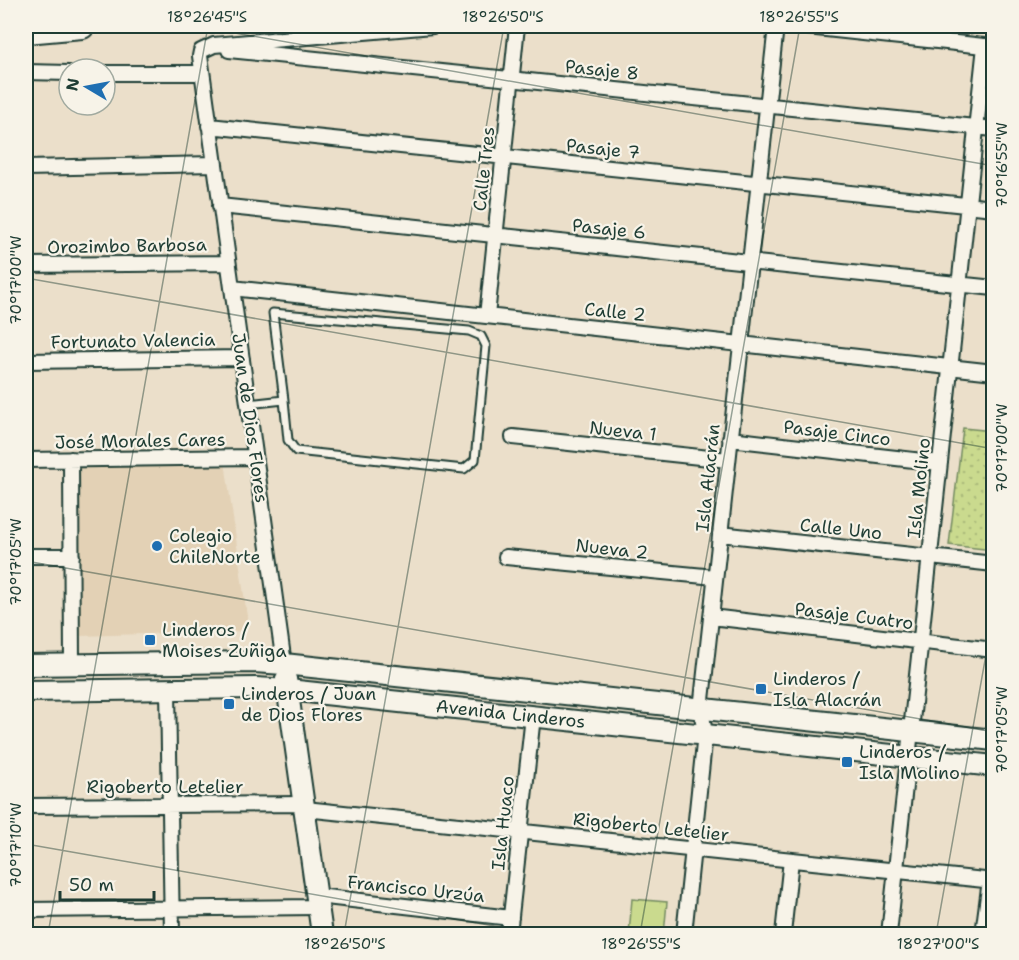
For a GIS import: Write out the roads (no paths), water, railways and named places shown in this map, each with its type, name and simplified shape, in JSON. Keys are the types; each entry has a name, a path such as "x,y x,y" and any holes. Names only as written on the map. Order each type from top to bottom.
{"highway":[{"path":"26,31 82,26"}],"street":[{"path":"206,48 214,45 433,26"},
{"name":"Calle Tres","path":"487,316 517,26"},
{"name":"Isla Alacrán","path":"684,934 705,734 701,708 776,26"},
{"path":"798,26 989,46"},
{"name":"Isla Molino","path":"890,934 976,127 989,46"},
{"name":"Juan de Dios Flores","path":"206,48 201,51 200,56 202,73 322,934"},
{"name":"Pasaje 8","path":"206,48 993,129"},
{"path":"26,72 57,73"},
{"path":"117,73 202,73"},
{"name":"Pasaje 7","path":"209,126 993,208"},
{"path":"26,168 214,164"},
{"name":"Pasaje 6","path":"220,206 993,288"},
{"name":"Orozimbo Barbosa","path":"26,265 228,262"},
{"name":"Calle 2","path":"232,288 993,372"},
{"name":"Fortunato Valencia","path":"26,360 242,358"},
{"name":"Nueva 1","path":"513,437 728,460"},
{"name":"Pasaje Cinco","path":"730,439 940,463"},
{"name":"José Morales Cares","path":"26,460 255,458"},
{"path":"71,459 72,664"},
{"name":"Calle Uno","path":"720,534 993,564"},
{"path":"26,556 72,556"},
{"name":"Nueva 2","path":"506,557 715,578"},
{"name":"Pasaje Cuatro","path":"711,617 993,650"},
{"name":"Avenida Linderos","path":"26,665 254,662 284,664 993,740"},
{"path":"168,689 172,934"},
{"name":"Avenida Linderos","path":"26,691 288,690 993,766"},
{"name":"Isla Huaco","path":"509,934 533,716"},
{"name":"Rigoberto Letelier","path":"26,806 304,806 992,881"},
{"path":"783,934 791,860"},
{"path":"983,934 992,881"},
{"name":"Francisco Urzúa","path":"26,910 172,909 318,902 511,918"}],"lane":[{"path":"273,313 469,331 481,336 486,346 475,460 464,469 296,451 288,441 284,400 273,313"},
{"path":"248,404 284,400"}],"place":[{"name":"Colegio ChileNorte","path":"157,546"},
{"name":"Linderos / Moises Zuñiga","path":"150,640"},
{"name":"Linderos / Isla Alacrán","path":"761,689"},
{"name":"Linderos / Juan de Dios Flores","path":"229,704"},
{"name":"Linderos / Isla Molino","path":"847,762"}]}
